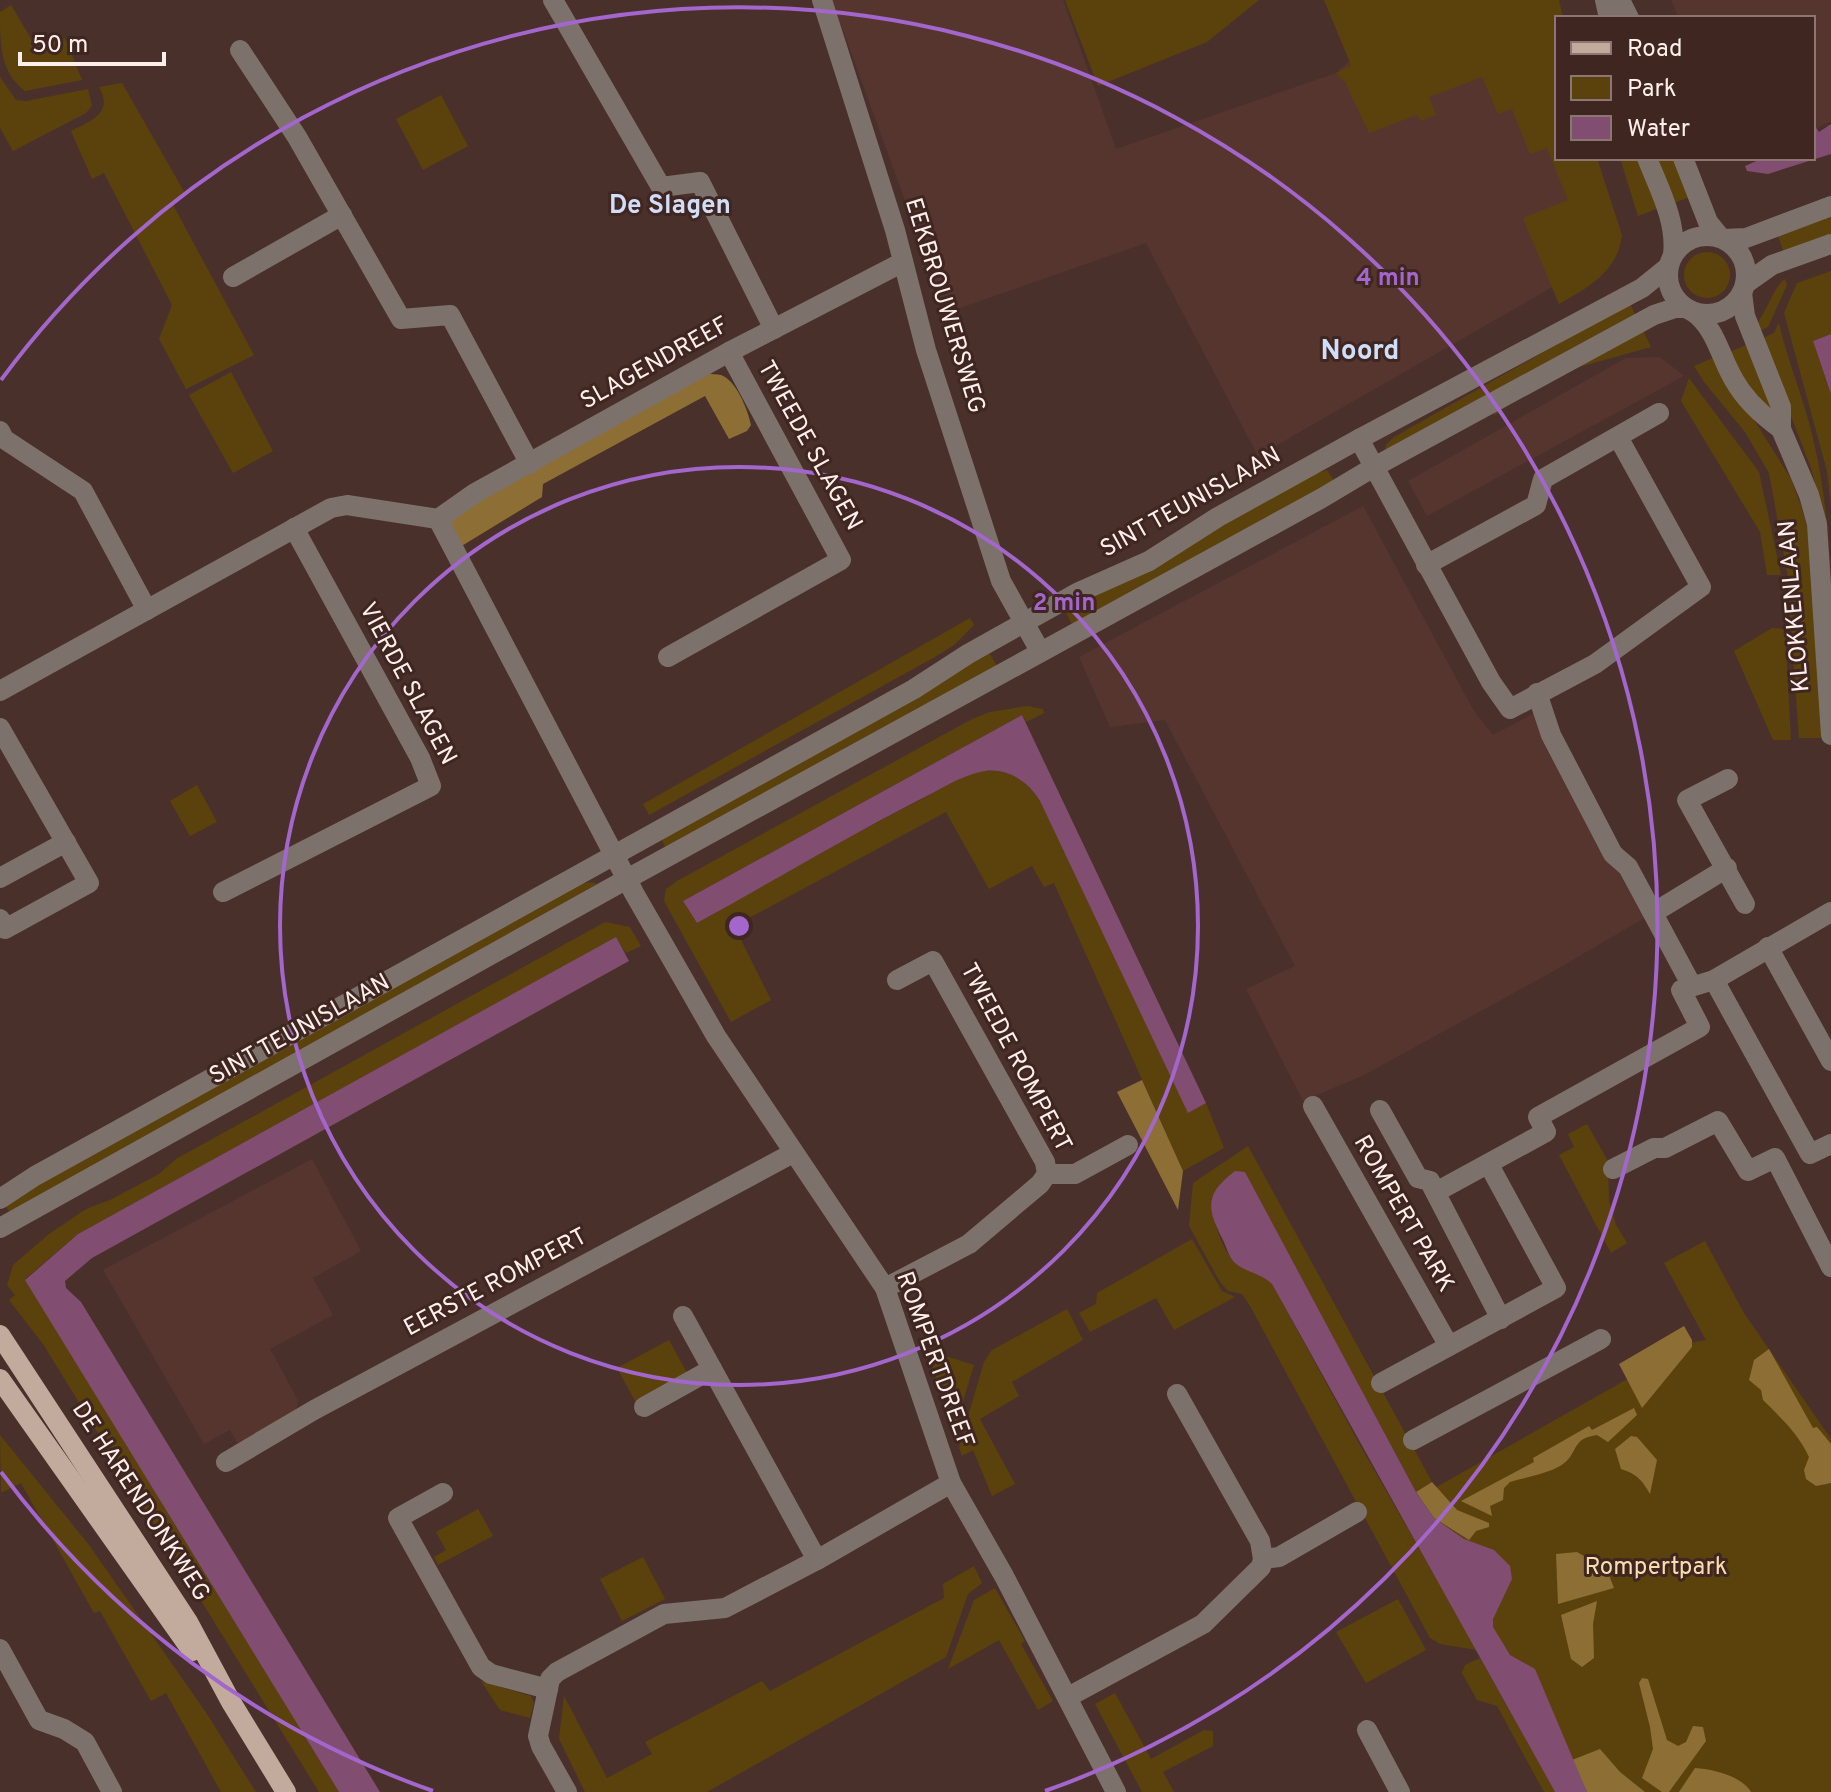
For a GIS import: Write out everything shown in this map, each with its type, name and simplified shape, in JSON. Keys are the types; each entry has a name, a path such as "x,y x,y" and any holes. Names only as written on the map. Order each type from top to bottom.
{"main road":[{"name":"DE HARENDONKWEG","path":"0,1335 188,1622 231,1702 286,1792"},
{"name":"DE HARENDONKWEG","path":"0,1379 67,1477 231,1702"}],"street":[{"path":"553,0 661,187 700,182 774,329"},
{"name":"EEKBROUWERSWEG","path":"822,0 874,161 923,339 1001,581 1040,651"},
{"path":"240,50 297,137 401,319 450,315 530,464"},
{"path":"1648,160 1674,232 1671,291 1689,310 1701,314 1720,312 1737,301 1744,289 1772,265 1831,244"},
{"path":"1684,160 1708,222 1743,258 1746,271 1744,289"},
{"path":"1671,261 1682,245 1694,238 1708,235 1723,239 1746,238 1831,206"},
{"path":"233,277 342,215"},
{"name":"SINT TEUNISLAAN","path":"0,1199 35,1176 914,689 968,654 1077,593 1149,561 1218,517 1642,288 1671,261"},
{"name":"SLAGENDREEF","path":"438,519 475,493 729,352 903,262"},
{"name":"KLOKKENLAAN","path":"1744,289 1745,316 1781,407 1781,429 1812,505 1819,536 1831,735"},
{"name":"SINT TEUNISLAAN","path":"0,1228 1374,467 1654,315 1675,308 1689,310"},
{"name":"KLOKKENLAAN","path":"1689,310 1711,329 1734,381 1761,415 1781,429"},
{"name":"TWEEDE SLAGEN","path":"668,657 841,560 729,352"},
{"path":"1426,565 1536,505 1543,479 1623,444 1659,413"},
{"path":"0,431 4,439 83,491 147,610"},
{"path":"1359,439 1491,682 1510,709 1595,664 1701,587 1623,444"},
{"path":"0,691 331,508 347,505 438,519 627,879"},
{"name":"VIERDE SLAGEN","path":"223,892 431,786 420,758 294,528"},
{"name":"ROMPERT PARK","path":"1436,1192 1546,1132 1538,1117 1700,1027 1681,990 1692,986 1628,867 1613,854 1551,735 1537,693"},
{"path":"0,728 6,750 89,883 5,929 0,919"},
{"path":"1728,779 1687,800 1745,904"},
{"path":"0,878 66,842"},
{"path":"1653,913 1727,868"},
{"name":"ROMPERTDREEF","path":"627,879 716,1036 885,1288 951,1483 1004,1576 1116,1792"},
{"path":"1692,986 1714,980 1831,912"},
{"path":"1768,947 1831,1061"},
{"name":"TWEEDE ROMPERT","path":"885,1288 969,1244 1040,1184 1047,1174 1039,1150 933,961 897,980"},
{"path":"1714,980 1810,1154 1831,1144"},
{"name":"ROMPERT PARK","path":"1313,1106 1449,1346"},
{"name":"ROMPERT PARK","path":"1380,1110 1418,1178 1430,1181 1501,1319"},
{"path":"1613,1169 1654,1148 1665,1148 1718,1121 1748,1171 1775,1158 1831,1267"},
{"name":"TWEEDE ROMPERT","path":"1047,1174 1075,1174 1128,1145"},
{"name":"EERSTE ROMPERT","path":"226,1462 329,1402 793,1153"},
{"path":"1381,1383 1556,1288 1489,1165"},
{"path":"683,1316 817,1560"},
{"path":"1413,1440 1601,1339"},
{"path":"644,1407 712,1369"},
{"path":"1068,1697 1203,1624 1255,1574 1263,1559 1260,1541 1177,1394"},
{"path":"567,1792 538,1736 550,1679 557,1672 664,1614 725,1608 817,1560 951,1483"},
{"path":"443,1493 398,1518 481,1667 491,1674 548,1689"},
{"path":"1263,1559 1279,1557 1357,1512"},
{"path":"0,1649 39,1720 64,1729 85,1742 112,1792"},
{"path":"1367,1730 1400,1792"}],"shaded area":[{"path":"832,0 1063,0 1116,149 1336,73 1369,43 1539,0 1555,160 1558,160 1603,258 1258,456 1146,243 946,313"},
{"path":"1671,0 1831,0 1831,121 1815,129 1815,16 1678,16"},
{"path":"1660,357 1684,376 1427,516 1408,481 1626,358"},
{"path":"708,374 721,375 732,383 751,425 747,431 729,439 705,396 543,484 542,497 460,547 450,523 454,517 486,496"},
{"path":"1363,506 1474,711 1493,735 1539,711 1653,913 1364,1075 1303,1101 1246,989 1295,966 1165,720 1110,727 1079,657"},
{"path":"1142,1080 1183,1171 1178,1210 1117,1092"},
{"path":"312,1159 361,1251 313,1278 333,1315 270,1349 298,1400 296,1413 238,1444 230,1430 204,1444 103,1270"},
{"path":"1684,1326 1692,1340 1692,1347 1642,1408 1619,1364"},
{"path":"1769,1349 1813,1428 1817,1427 1831,1444 1831,1483 1816,1486 1806,1479 1804,1470 1809,1457 1805,1448 1789,1426 1763,1400 1761,1390 1749,1380 1754,1360"},
{"path":"1634,1408 1637,1415 1608,1442 1597,1435 1588,1437 1578,1443 1560,1466 1510,1482 1504,1488 1503,1500 1490,1506 1492,1516 1461,1501 1534,1462 1533,1458 1589,1426 1592,1430"},
{"path":"1631,1436 1637,1437 1657,1460 1650,1494 1638,1478 1621,1469 1615,1449"},
{"path":"1432,1482 1457,1510 1489,1523 1489,1527 1476,1531 1469,1540 1434,1518 1416,1492"},
{"path":"1577,1552 1604,1562 1614,1588 1558,1604 1556,1554"},
{"path":"1597,1601 1593,1624 1594,1658 1582,1667 1571,1659 1561,1615"},
{"path":"1642,1678 1648,1679 1667,1740 1678,1746 1686,1742 1693,1726 1703,1727 1706,1741 1669,1792 1662,1792 1642,1778 1653,1749 1639,1683"},
{"path":"1600,1749 1620,1772 1645,1792 1587,1792 1572,1760"},
{"path":"1695,1768 1734,1778 1751,1792 1679,1792"}],"green space":[{"path":"1065,0 1259,0 1207,42 1098,86"},
{"path":"1324,0 1559,0 1563,16 1555,16 1555,160 1598,160 1622,235 1615,259 1600,277 1559,304 1523,218 1568,200 1547,148 1530,154 1512,109 1498,114 1482,77 1429,97 1436,115 1421,121 1417,115 1369,133 1345,82 1336,73 1351,65"},
{"path":"11,5 36,47 65,38 82,80 25,91 17,83 6,66 0,35 0,12"},
{"path":"0,77 16,100 26,101 88,89 92,106 86,113 13,151 0,128"},
{"path":"122,83 186,195 172,203 254,355 186,389 159,339 172,305 104,173 92,179 71,131 93,120 102,110 104,103 99,87"},
{"path":"441,95 468,146 423,170 396,119"},
{"path":"1621,160 1641,160 1659,208 1638,216"},
{"path":"1654,160 1676,160 1690,197 1671,204"},
{"path":"1831,213 1831,238 1784,253 1777,233"},
{"path":"1707,252 1724,258 1730,275 1724,292 1707,298 1690,292 1684,275 1690,258"},
{"path":"1831,271 1831,334 1813,341 1831,394 1831,507 1827,471 1784,313 1797,283"},
{"path":"1785,279 1787,285 1768,327 1759,331 1756,325"},
{"path":"1630,303 1636,317 1385,451 1386,445 1394,437"},
{"path":"1779,323 1814,440 1827,527 1811,468 1761,339 1774,333"},
{"path":"1643,330 1651,347 1572,369 1495,415 1492,411"},
{"path":"1749,344 1772,412 1743,379 1729,352"},
{"path":"1715,357 1791,479 1809,534 1822,738 1799,738 1787,572 1769,473 1745,432 1694,366"},
{"path":"231,372 273,451 233,473 189,395"},
{"path":"1689,378 1759,472 1781,575 1767,575 1760,532 1681,401"},
{"path":"1327,470 1335,482 1073,626 1063,607 1303,478"},
{"path":"970,618 974,625 954,645 935,657 649,815 643,804"},
{"path":"1772,628 1785,629 1791,740 1773,740 1734,651"},
{"path":"989,652 998,668 668,852 660,837"},
{"path":"1027,706 1043,709 1044,713 1026,722 1022,715 683,901 697,923 959,779 985,771 1010,774 1030,788 1040,801 1188,1112 1206,1103 1224,1148 1183,1171 1054,883 1044,887 1032,866 989,889 946,812 734,926 771,1000 731,1022 664,901 666,889 677,881 972,719 990,712"},
{"path":"197,785 217,822 190,836 170,801"},
{"path":"581,884 597,884 11,1214 4,1204"},
{"path":"605,922 630,927 641,946 626,953 615,938 78,1234 25,1279 339,1792 319,1792 43,1344 9,1300 15,1295 7,1285 13,1265 49,1234 86,1209 159,1174 176,1159"},
{"path":"1587,1124 1608,1161 1609,1201 1616,1225 1627,1243 1611,1253 1559,1155 1574,1147 1568,1134"},
{"path":"1248,1146 1432,1482 1416,1492 1245,1172 1211,1199 1223,1244 1238,1264 1272,1284 1477,1650 1440,1644 1430,1638 1250,1306 1242,1294 1228,1291 1220,1282 1189,1226 1193,1183"},
{"path":"1192,1239 1222,1291 1235,1297 1174,1330 1156,1298 1090,1332 1079,1313 1096,1304 1097,1293"},
{"name":"Rompertpark","path":"1705,1241 1744,1313 1831,1439 1831,1792 1582,1792 1417,1498 1693,1342 1706,1340 1664,1263"},
{"path":"1067,1309 1083,1340 1012,1382 1019,1396 980,1419 1015,1484 992,1496 973,1450 962,1456 959,1447 984,1362 992,1350"},
{"path":"669,1340 687,1373 635,1401 617,1368"},
{"path":"936,1353 974,1365 954,1431 929,1355"},
{"path":"0,1435 89,1545 205,1711 256,1792 221,1792 166,1693 151,1701 100,1611 94,1613 21,1483 1,1493"},
{"path":"478,1509 493,1536 438,1565 434,1557 446,1550 436,1532"},
{"path":"643,1557 665,1599 622,1621 600,1579"},
{"path":"974,1566 982,1583 968,1594 946,1657 707,1792 585,1792 559,1739 564,1696 607,1778 652,1754 645,1742 762,1681 770,1691 944,1598 943,1584"},
{"path":"995,1588 1025,1641 1021,1644 1053,1701 1038,1710 999,1640 948,1669 974,1600"},
{"path":"1398,1599 1426,1650 1366,1683 1336,1632"},
{"path":"1480,1658 1555,1792 1544,1792 1497,1706 1477,1700 1462,1673 1465,1665"},
{"path":"481,1681 531,1696 534,1703 530,1718 500,1710"},
{"path":"1115,1693 1151,1759 1204,1730 1213,1731 1213,1746 1163,1772 1174,1792 1142,1792 1095,1704"}],"water":[{"path":"1831,124 1831,154 1815,159 1815,126 1819,132"},
{"path":"1758,160 1812,160 1768,174 1747,171 1745,166"},
{"path":"1831,334 1831,394 1813,341"},
{"path":"1022,715 1206,1103 1188,1113 1040,801 1024,782 1010,774 985,771 958,780 697,923 683,901"},
{"path":"616,937 629,961 92,1258 65,1281 66,1288 81,1302 380,1792 339,1792 25,1280 78,1234"},
{"path":"1235,1171 1245,1172 1416,1492 1434,1518 1464,1539 1494,1550 1510,1566 1512,1579 1493,1619 1493,1627 1510,1655 1535,1669 1587,1792 1555,1792 1272,1284 1238,1265 1231,1257 1213,1219 1211,1202 1218,1187"}],"district":[{"name":"De Slagen","path":"670,206"},
{"name":"Noord","path":"1360,352"}]}
